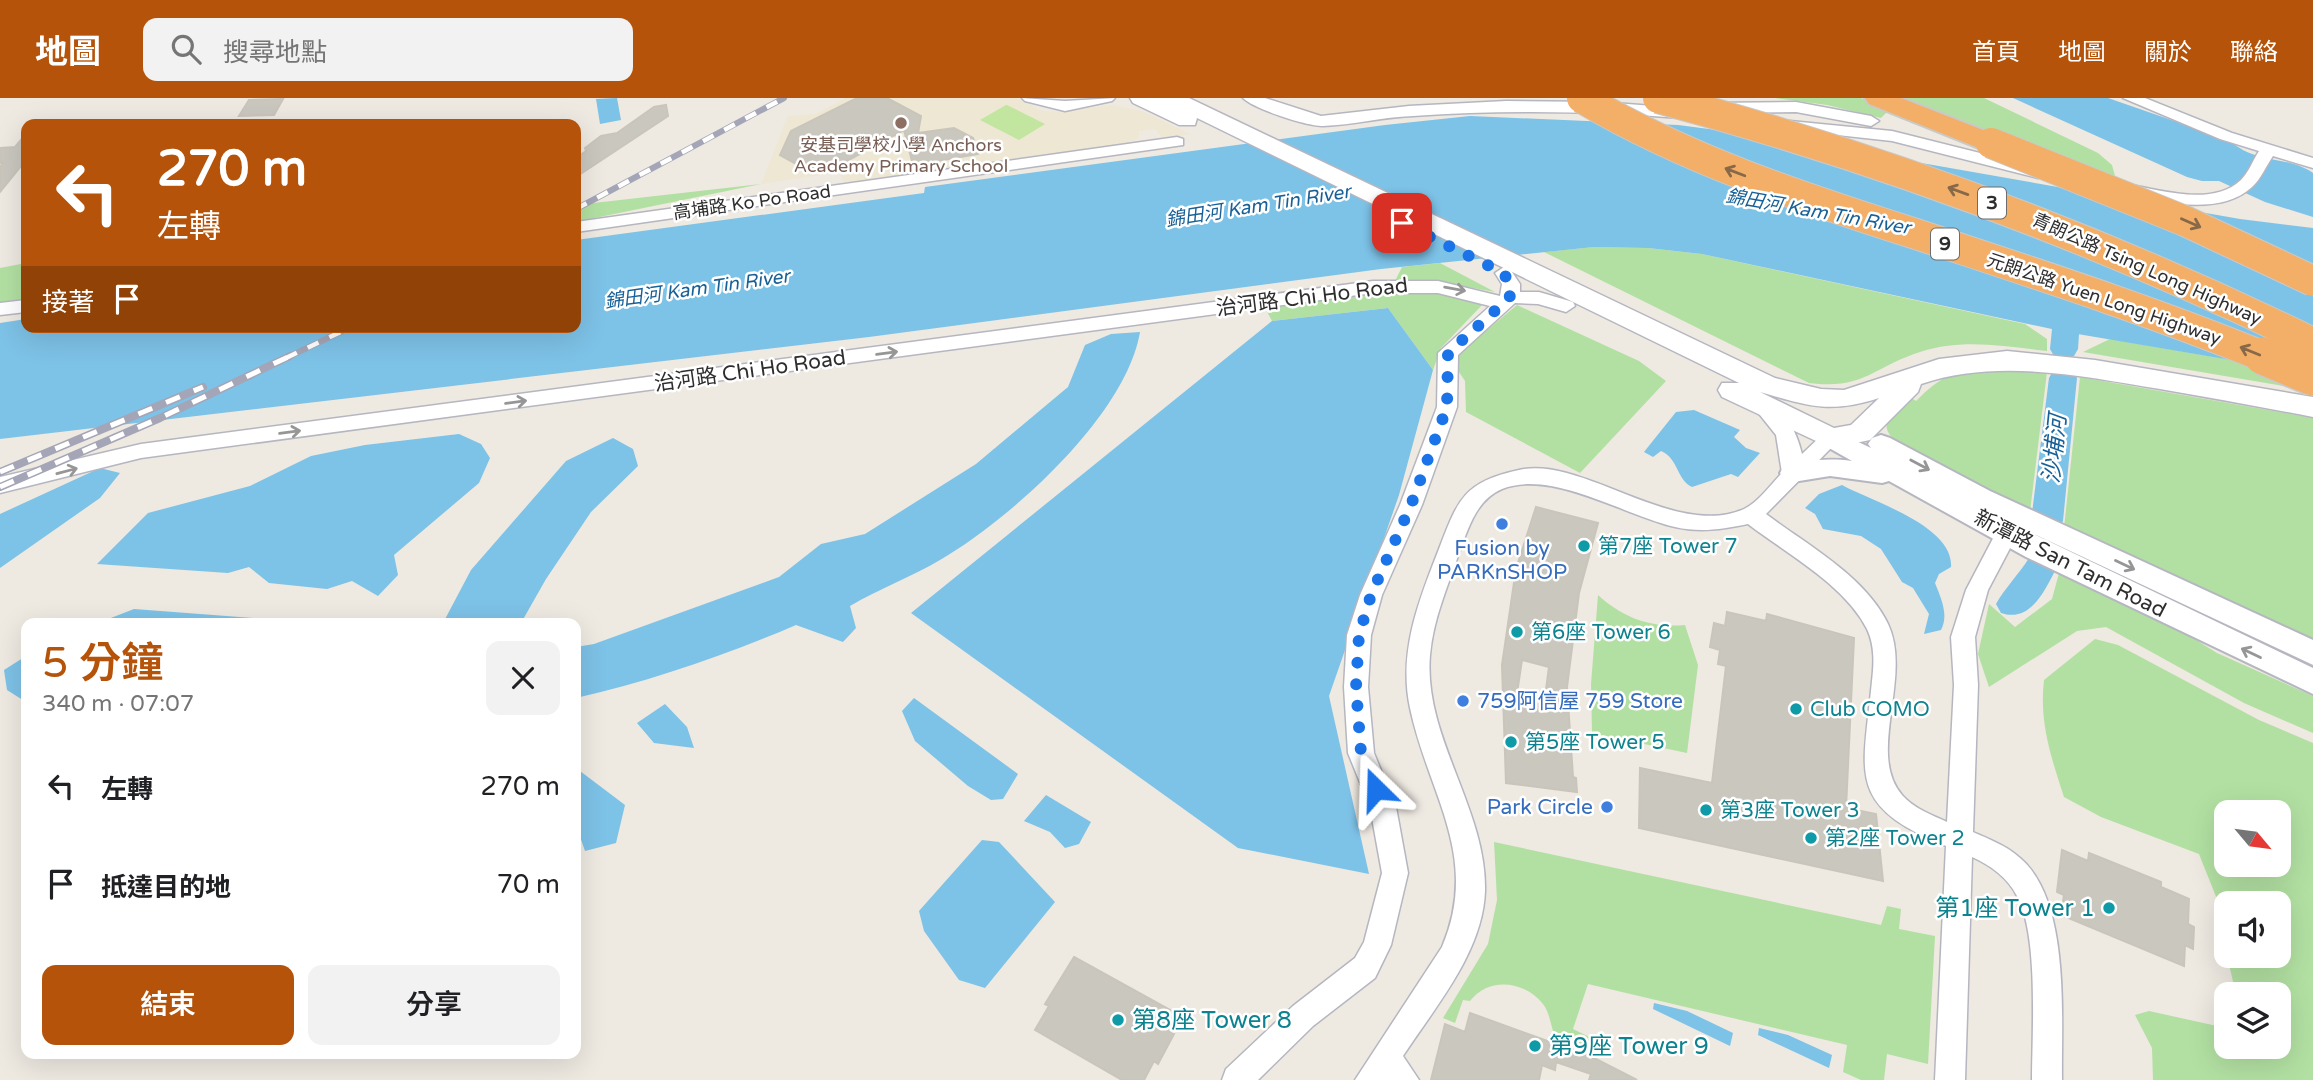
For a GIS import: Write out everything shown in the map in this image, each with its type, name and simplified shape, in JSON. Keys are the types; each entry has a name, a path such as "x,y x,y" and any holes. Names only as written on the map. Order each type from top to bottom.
{"highway":[{"name":"元朗公路 Yuen Long Highway","path":"1582,98 1656,138 1761,182 2112,299 2313,377"},
{"path":"1878,98 1987,151 2185,221 2313,281"},
{"name":"青朗公路 Tsing Long Highway","path":"1753,101 1859,133 2018,189 2148,241 2313,315"},
{"name":"青朗公路 Tsing Long Highway","path":"1653,104 1823,144 2010,209 2184,283 2313,344"}],"main road":[{"path":"1141,98 1508,283 1765,395 1831,399 1869,393 1892,381 1982,361 2034,362 2313,407"},
{"path":"1172,98 1229,125 1508,283 1566,306 1843,431"},
{"path":"1843,431 1920,374"},
{"path":"1843,431 1869,393"}],"street":[{"path":"1030,98 1055,105 1107,98"},
{"path":"1251,98 1300,117 1321,121 1484,107 1753,101 1845,114 1987,151 2040,174 2138,191 2210,197 2235,191 2247,184 2267,152"},
{"path":"2131,98 2267,152 2313,163"},
{"path":"1753,101 1766,124"},
{"path":"1653,104 1766,124 1892,136 1987,151"},
{"name":"高埔路 Ko Po Road","path":"581,226 1177,142"},
{"path":"2288,155 2313,153"},
{"path":"1237,1080 1303,1016 1365,968 1377,945 1395,873 1383,807 1361,753 1356,687 1359,635 1371,595 1411,505 1447,407 1448,353 1508,283"},
{"name":"治河路 Chi Ho Road","path":"0,485 141,452 1373,287 1434,285 1467,291 1508,283"},
{"path":"0,309 21,307"},
{"path":"1765,395 1787,433 1793,453 1793,473"},
{"path":"1387,1073 1452,956 1465,925 1471,893 1470,861 1464,830 1422,706 1418,656 1426,611 1465,508 1474,495 1505,479 1545,476 1565,480 1680,523 1720,524 1752,515 1793,473 1843,431"},
{"name":"新潭路 San Tam Road","path":"1843,431 1914,485 2313,682"},
{"name":"新潭路 San Tam Road","path":"1843,431 2313,653"},
{"path":"1793,473 1830,467 1862,469 1914,485"},
{"path":"1950,1080 1966,685 1963,637 1977,590 2007,533 2001,517 1981,498"},
{"path":"1752,515 1843,587 1862,604 1876,624 1884,644 1885,663 1875,772 1881,789 1894,805 1912,819 1987,850 2010,865 2027,886 2037,908 2045,991 2047,1080"}],"shaded area":[{"path":"846,98 1017,98 1043,111 1061,112 1112,105 1144,112 1190,134 1170,138 1162,137 1155,129 1139,131 1139,137 1129,144 855,183 842,180 840,172 761,184 788,116 816,114"}],"green space":[{"path":"1775,98 1861,98 1889,110 1881,118 1827,105"},
{"path":"1898,98 1984,98 2098,153 2112,165 2117,183"},
{"path":"1006,105 1045,124 1019,140 980,120"},
{"path":"761,184 581,221 581,204"},
{"path":"1594,247 1648,248 1702,254 2025,324 2047,339 2047,351 1983,344 1951,345 1920,352 1856,380 1828,384 1809,383 1544,252"},
{"path":"1440,263 1495,292 1429,280 1395,281 1402,267"},
{"path":"21,264 21,301 0,304 0,268"},
{"path":"1400,291 1429,291 1483,304 1441,348 1433,370 1388,308 1272,321 1264,306"},
{"path":"1517,305 1639,361 1666,381 1580,473 1466,412 1465,381 1455,366 1456,356"},
{"path":"2110,339 2313,374 2313,391 2083,352"},
{"path":"1988,370 2047,372 2030,512 1905,448 1895,441 1887,428 1889,416 1907,395 1916,401 1933,385 1948,376"},
{"path":"2080,377 2313,418 2313,645 2064,528"},
{"path":"2059,573 2167,622 2217,653 2313,696 2313,733 2244,703 2106,627 2077,631 1989,687 1978,654 1989,604 2015,627 2052,599"},
{"path":"1598,595 1617,610 1638,620 1661,625 1685,625 1698,665 1687,753 1592,733 1591,684"},
{"path":"2095,639 2118,645 2259,720 2313,743 2313,1080 2153,1080 2152,1048 2135,1015 2149,1011 2214,1025 2214,1059 2291,1059 2291,982 2233,982 2230,968 2291,968 2291,891 2214,892 2199,854 2101,817 2064,797 2045,725 2044,680"},
{"path":"1494,842 1881,925 1887,906 1901,909 1899,929 1935,936 1928,1064 1887,1054 1884,1080 1861,1080 1843,1072 1847,1045 1588,984 1573,1029 1612,1048 1608,1058 1553,1031 1543,1004 1526,990 1516,986 1506,984 1486,988 1470,1001 1463,1000 1455,1023 1443,1018 1488,944 1497,900"}],"water":[{"path":"617,98 621,120 600,124 596,99"},
{"path":"2013,98 2108,98 2229,140 2239,148 2261,157 2303,167 2313,173 2313,217 2265,202 2219,181 2202,181 2187,177"},
{"name":"錦田河 Kam Tin River","path":"1470,116 1678,125 1779,138 2240,219 2313,228 2313,374 2066,332 1702,254 1648,248 1594,247 1381,269 869,337 0,439 0,323 21,320 21,333 581,333 581,239 924,193 925,187"},
{"path":"1388,308 1433,370 1399,495 1329,696 1369,874 1238,848 911,613 1272,321"},
{"path":"1140,332 1130,364 1113,397 1090,430 1031,491 969,542 929,566 850,606 856,628 843,642 796,625 688,666 581,697 581,646 594,644 779,577 821,544 865,534 976,464 1068,387 1085,345 1111,334"},
{"path":"1694,410 1740,430 1734,437 1746,448 1760,453 1738,477 1731,474 1692,487 1683,479 1667,454 1661,451 1653,457 1644,452 1676,412"},
{"path":"459,434 481,444 490,458 479,483 394,555 398,575 378,596 352,581 327,589 269,583 249,567 228,573 97,564 148,513 250,486 311,456 365,445"},
{"path":"613,438 633,449 638,466 591,512 546,579 524,618 446,618 471,570 566,461"},
{"path":"100,468 120,473 100,498 0,568 0,514"},
{"path":"1842,485 1909,517 1940,539 1948,552 1951,567 1939,574 1935,583 1944,612 1941,630 1924,634 1929,614 1913,588 1902,582 1881,549 1861,536 1823,529 1815,514 1805,508 1819,494"},
{"path":"134,609 252,618 111,618"},
{"path":"21,659 21,699 7,690 4,670"},
{"path":"914,698 1018,774 1003,799 991,800 968,786 915,741 902,711"},
{"path":"665,704 687,727 694,748 654,743 637,723"},
{"path":"581,772 625,805 616,843 585,851 581,839"},
{"path":"1046,795 1091,822 1079,844 1065,848 1050,832 1024,821"},
{"path":"982,840 999,842 1055,902 985,988 959,980 924,931 919,911"},
{"path":"1654,1003 1687,1011 1733,1033 1730,1046 1653,1009"},
{"path":"1759,1028 1788,1035 1832,1055 1829,1068 1758,1035"}],"building":[{"path":"857,98 887,98 921,116 918,133 954,128 973,138 978,154 913,165 904,130 843,163 807,170 780,155 791,131"},
{"path":"283,99 274,115 239,116 249,100"},
{"path":"666,105 668,116 581,174 581,154 586,151 585,148 601,136 617,133 654,107"},
{"path":"21,140 21,166 0,192 0,167 3,163 0,163 0,148 15,147"},
{"path":"1536,507 1598,523 1579,593 1567,687 1573,777 1576,778 1577,792 1506,783 1502,665 1516,569","holes":["1522,660 1549,667 1545,697 1517,693"]},
{"path":"1727,612 1766,621 1767,614 1854,638 1846,808 1876,814 1883,881 1639,828 1640,768 1712,783 1726,666 1718,664 1720,650 1710,647 1714,623 1725,626"},
{"name":"第1座 Tower 1","path":"2062,850 2088,861 2089,853 2161,882 2161,887 2189,899 2188,924 2194,927 2193,949 2185,945 2184,966 2061,915 2064,895 2057,892"},
{"name":"第8座 Tower 8","path":"1074,957 1179,1015 1170,1032 1174,1034 1158,1064 1154,1061 1144,1080 1122,1080 1035,1030 1049,1006 1045,1004"},
{"name":"第9座 Tower 9","path":"1470,1013 1592,1057 1637,1080 1589,1080 1591,1074 1556,1062 1555,1070 1542,1065 1539,1080 1431,1080 1445,1024 1465,1032"}],"waterway":[{"name":"沙埔河","path":"2064,349 2069,289"},
{"name":"沙埔河","path":"2047,521 2063,378"},
{"name":"沙埔河","path":"2013,604 2025,593 2041,567"}],"railway":[{"path":"581,206 784,98"},
{"path":"286,358 338,333"},
{"path":"0,487 160,418 290,356"},
{"path":"0,472 203,387"}],"place":[{"name":"安基司學校小學 Anchors Academy Primary School","path":"901,123"},
{"name":"Fusion by PARKnSHOP","path":"1502,524"},
{"name":"第7座 Tower 7","path":"1584,546"},
{"name":"第6座 Tower 6","path":"1517,632"},
{"name":"759阿信屋 759 Store","path":"1463,701"},
{"name":"Club COMO","path":"1796,709"},
{"name":"第5座 Tower 5","path":"1511,742"},
{"name":"Park Circle","path":"1607,807"},
{"name":"第3座 Tower 3","path":"1706,810"},
{"name":"第2座 Tower 2","path":"1811,838"},
{"name":"第1座 Tower 1","path":"2109,908"},
{"name":"第8座 Tower 8","path":"1118,1020"},
{"name":"第9座 Tower 9","path":"1535,1046"}],"route":[{"path":"1376,789 1361,753 1356,687 1359,635 1371,595 1411,505 1447,407 1448,353 1512,294 1511,284 1504,273 1402,223"}]}
